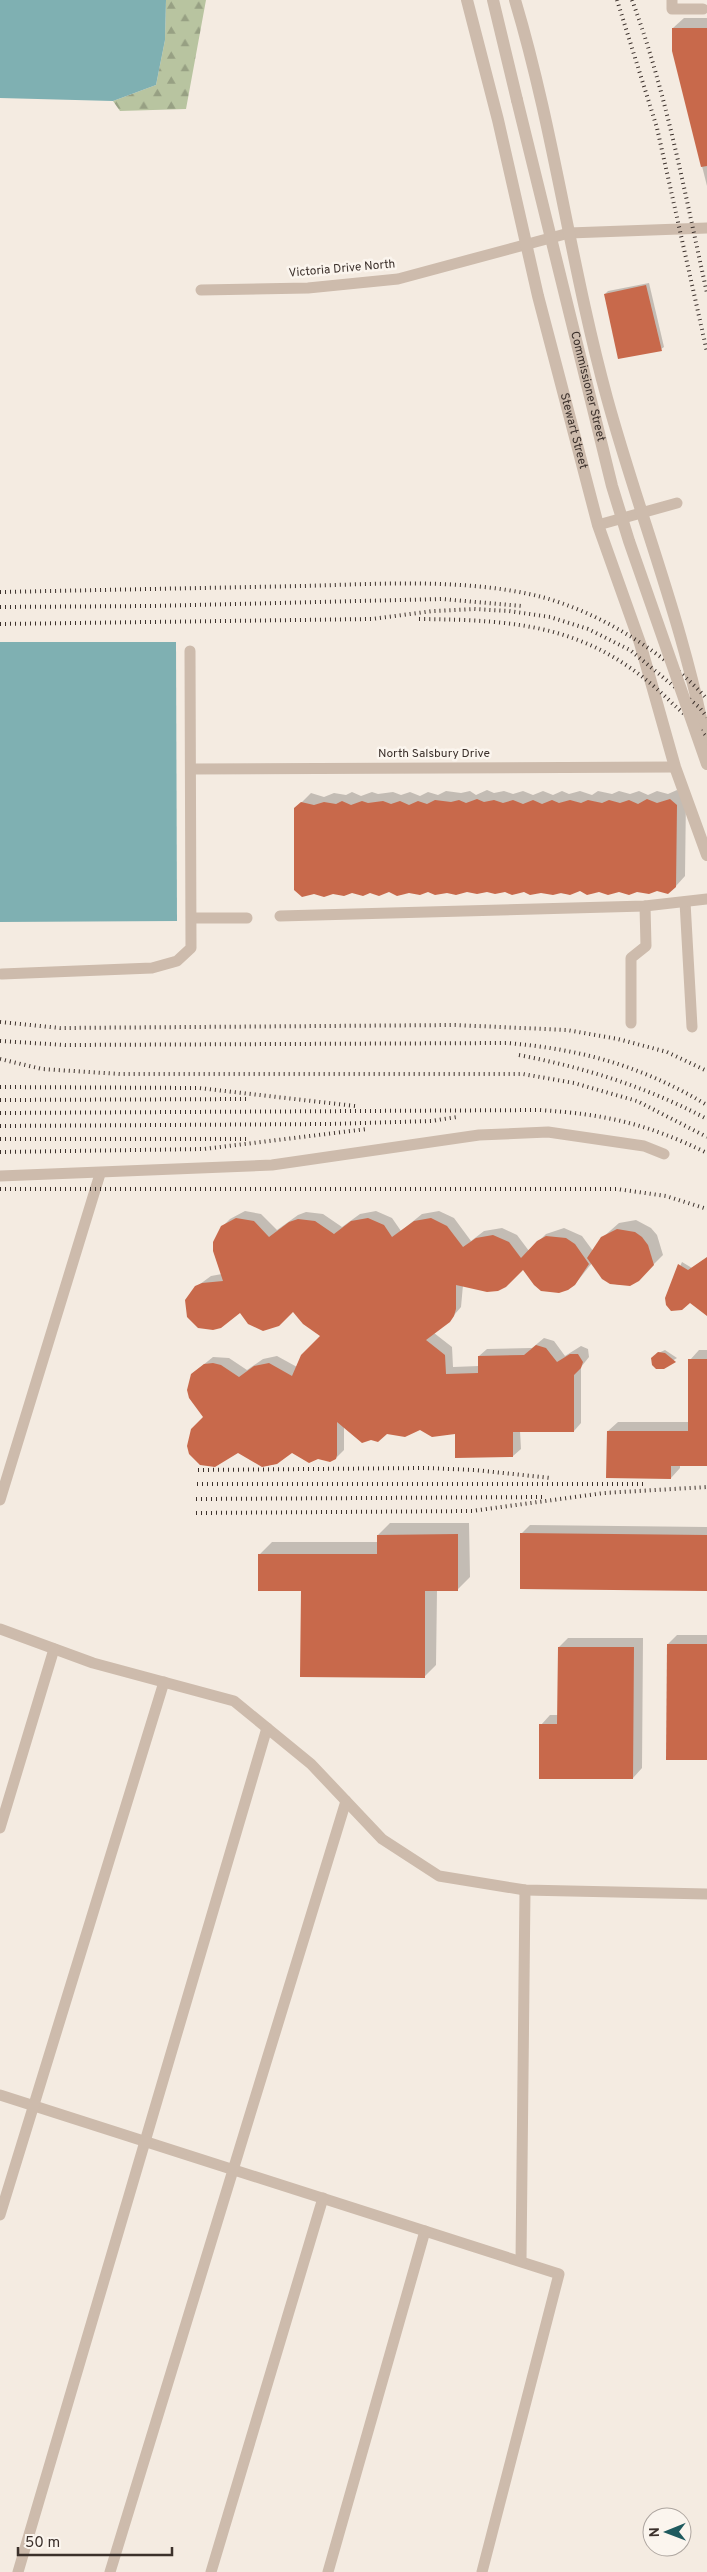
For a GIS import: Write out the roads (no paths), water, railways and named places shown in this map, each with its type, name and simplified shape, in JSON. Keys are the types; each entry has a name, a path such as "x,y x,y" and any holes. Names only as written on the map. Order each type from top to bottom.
{"street":[{"name":"Stewart Street","path":"467,0 489,82 561,390 598,525 640,643 675,767 707,855"},
{"name":"Commissioner Street","path":"493,0 612,486 707,764"},
{"path":"515,0 606,396 693,683 707,749"}],"lane":[{"path":"672,0 672,9 704,6"},
{"name":"Victoria Drive North","path":"201,290 308,288 398,279 569,233 707,228"},
{"path":"598,525 677,503"},
{"path":"2,974 152,968 178,961 191,948 192,769 190,651"},
{"name":"North Salsbury Drive","path":"192,769 675,767"},
{"path":"280,916 644,906 707,899"},
{"path":"685,902 692,1027"},
{"path":"631,1023 631,958 646,946 644,906"},
{"path":"192,918 247,918"},
{"path":"0,1176 100,1174 272,1165 479,1135 548,1132 644,1146 664,1154"},
{"path":"0,1500 100,1174"},
{"path":"0,1629 93,1663 234,1701 311,1764 382,1840 439,1876 526,1890 707,1894"},
{"path":"0,1828 54,1649"},
{"path":"0,2215 164,1682"},
{"path":"18,2572 267,1728"},
{"path":"110,2572 346,1801"},
{"path":"521,2262 526,1890"},
{"path":"0,2096 559,2274 482,2572"},
{"path":"210,2572 323,2198"},
{"path":"328,2572 425,2231"}],"water":[{"path":"0,0 166,0 165,40 156,85 113,101 0,98"},
{"path":"160,584 176,642 177,921 0,922 0,590"}],"railway":[{"path":"617,0 657,128 707,352"},
{"path":"632,0 665,108 707,293"},
{"path":"0,592 391,584 450,584 509,590 561,603 607,623 651,650 672,666 707,699"},
{"path":"0,607 153,606 442,599 522,606"},
{"path":"0,624 372,619 433,611 474,609 509,611 550,617 588,629 630,650 699,707 707,717"},
{"path":"419,619 491,622 524,626 555,633 585,643 614,658 643,677 707,738"},
{"path":"0,1022 60,1028 455,1025 567,1030 618,1039 667,1052 707,1071"},
{"path":"0,1041 65,1045 507,1043 560,1050 610,1062 659,1080 707,1105"},
{"path":"519,1055 568,1066 616,1080 662,1097 707,1119"},
{"path":"0,1059 42,1069 120,1074 523,1074 574,1083 637,1101 707,1137"},
{"path":"0,1087 199,1088 355,1106"},
{"path":"0,1100 250,1099"},
{"path":"0,1113 539,1110 585,1114 626,1122 686,1143 707,1153"},
{"path":"0,1126 329,1124 431,1121 457,1117"},
{"path":"0,1152 204,1149 367,1129"},
{"path":"0,1139 250,1139"},
{"path":"0,1189 617,1189 666,1196 707,1209"},
{"path":"198,1470 425,1468 475,1470 551,1478"},
{"path":"197,1484 647,1484"},
{"path":"196,1513 472,1511 604,1493 707,1487"},
{"path":"196,1499 546,1497"}]}
